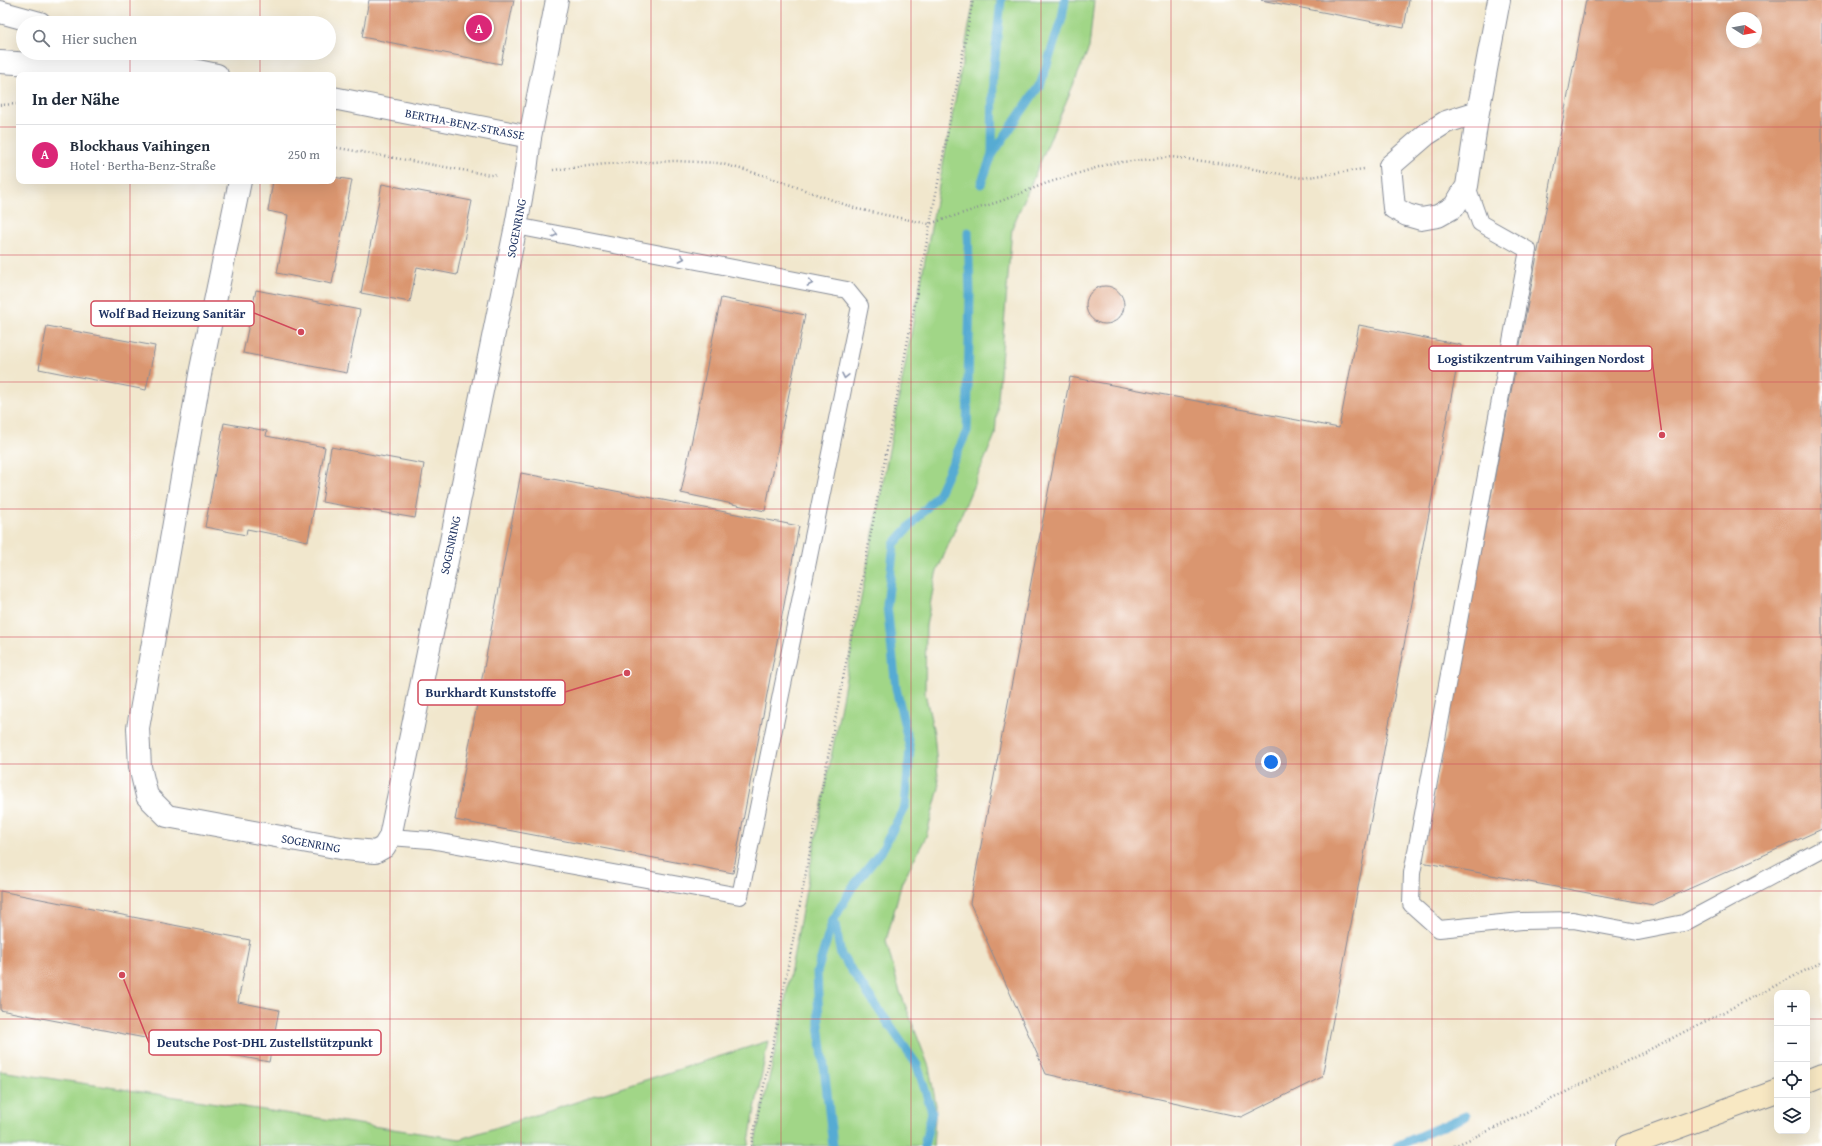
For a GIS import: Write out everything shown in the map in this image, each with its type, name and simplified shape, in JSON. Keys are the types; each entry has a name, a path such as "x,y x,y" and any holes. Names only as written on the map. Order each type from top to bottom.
{"main road":[{"path":"1810,1080 1822,1076"},
{"path":"1627,1146 1774,1092"}],"street":[{"name":"BERTHA-BENZ-STRASSE","path":"336,99 530,137 557,0"},
{"path":"1478,112 1446,122 1427,134 1390,166 1394,208 1407,215 1421,219 1438,216 1454,206 1467,186 1478,112 1499,0"},
{"path":"0,12 16,16"},
{"path":"0,62 81,67 150,61 203,72"},
{"name":"SOGENRING","path":"239,184 201,369 139,720 140,767 147,796 167,816 346,850 376,852 384,847 390,837 516,226 526,171 530,137"}],"lane":[{"path":"1467,186 1480,224 1528,250 1412,873 1411,904 1439,929 1522,921 1573,920 1638,932 1684,923 1822,849"},
{"path":"390,837 430,840 740,896 860,306 846,290 516,226"}],"path":[{"path":"751,1146 774,1039 973,0"},
{"path":"0,106 16,104"},
{"path":"336,148 490,175 526,171 542,172 606,164 667,161 719,163 766,176 818,196 857,208 929,224 1002,202 1047,183 1112,163 1172,157 1232,165 1302,178 1390,166"},
{"path":"1454,1146 1495,1128 1822,962"}],"green space":[{"path":"974,0 1094,0 1089,48 1012,228 995,435 936,574 926,626 925,693 934,733 939,788 926,837 902,882 886,941 899,989 929,1067 936,1105 933,1146 754,1146 778,1038"},
{"path":"768,1041 748,1146 0,1146 0,1071 460,1139"}],"building":[{"path":"369,0 514,0 501,64 362,37"},
{"path":"1261,0 1409,0 1404,28"},
{"path":"1586,0 1822,0 1822,829 1653,905 1421,862"},
{"path":"336,177 352,180 332,284 277,273 288,215 268,211 272,184 336,184"},
{"path":"382,184 472,201 457,275 417,267 410,302 361,293"},
{"path":"1101,286 1109,286 1119,291 1123,298 1123,312 1119,319 1109,324 1101,324 1091,319 1089,316 1086,309 1086,301 1091,291 1094,289"},
{"path":"256,290 360,310 347,373 243,353"},
{"path":"721,298 805,315 765,511 681,493"},
{"path":"1359,325 1461,345 1322,1077 1241,1117 1046,1074 970,903 1070,377 1339,428"},
{"path":"47,326 155,346 146,390 39,369"},
{"path":"224,423 267,431 266,436 325,447 308,541 247,529 246,535 205,527"},
{"path":"331,447 424,464 415,518 322,502"},
{"path":"521,473 799,526 733,873 455,820"},
{"path":"0,891 250,940 238,1002 279,1010 269,1062 0,1010"}],"waterway":[{"path":"992,155 993,76 1001,0"},
{"path":"981,184 992,155 1041,83 1062,18 1065,0"},
{"path":"924,1146 932,1112 917,1065 841,955 834,919 851,889 881,852 905,806 910,749 896,688 887,605 894,544 938,495 967,431 970,293 968,232"},
{"path":"833,920 817,972 819,1023 833,1146"},
{"path":"1397,1146 1466,1116"}],"place":[{"name":"Blockhaus Vaihingen","path":"479,28"},
{"name":"Wolf Bad Heizung Sanitär","path":"301,332"},
{"name":"Logistikzentrum Vaihingen Nordost","path":"1662,435"},
{"name":"Burkhardt Kunststoffe","path":"627,673"},
{"name":"Deutsche Post-DHL Zustellstützpunkt","path":"122,975"}]}
